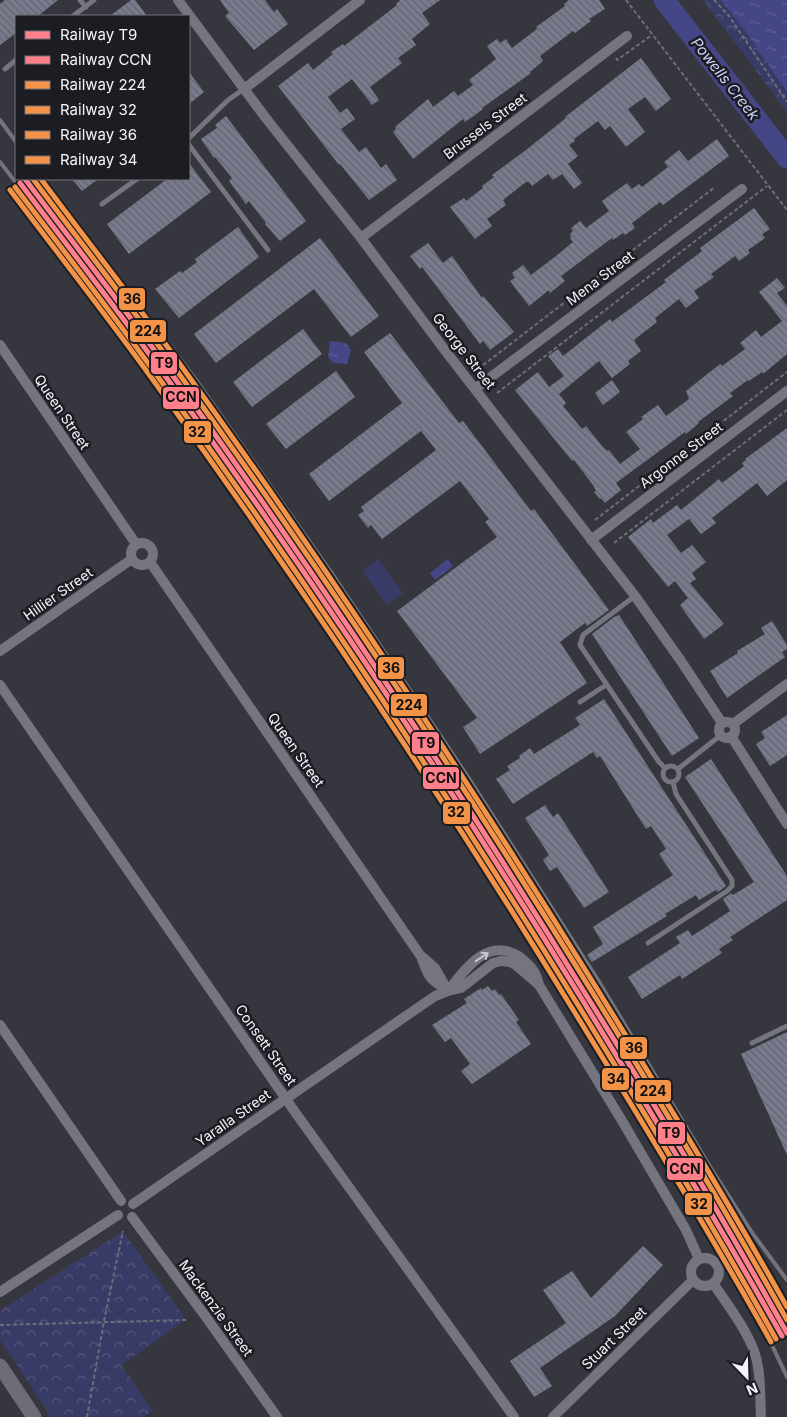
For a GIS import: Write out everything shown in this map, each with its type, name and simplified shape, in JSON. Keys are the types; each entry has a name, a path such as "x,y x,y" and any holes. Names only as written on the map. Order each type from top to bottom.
{"main road":[{"path":"0,1366 34,1417"}],"street":[{"name":"George Street","path":"178,0 189,15"},
{"path":"244,89 360,0"},
{"name":"George Street","path":"190,16 635,596 681,660 722,723"},
{"name":"Brussels Street","path":"360,238 627,36"},
{"name":"Mena Street","path":"475,389 742,189"},
{"name":"Queen Street","path":"0,345 136,544"},
{"name":"Argonne Street","path":"592,540 787,391"},
{"path":"143,542 152,548 153,555 150,562 140,565 132,560 131,549 136,544 143,542"},
{"name":"Hillier Street","path":"0,651 132,560"},
{"name":"Queen Street","path":"150,562 420,955 432,982 448,991"},
{"path":"733,724 787,684"},
{"name":"Consett Street","path":"0,685 286,1099 514,1417"},
{"path":"733,724 722,723 719,729 726,736 787,824"},
{"path":"726,736 735,731 733,724"},
{"path":"448,991 470,966 487,952 497,950 508,951 528,964 536,974 539,985 686,1230 699,1259"},
{"name":"Yaralla Street","path":"133,1204 435,996 448,991"},
{"path":"0,1025 121,1201"},
{"path":"128,1200 133,1204 135,1211 132,1217 124,1219 118,1215 116,1208 121,1201 128,1200"},
{"path":"0,1292 118,1215"},
{"name":"Mackenzie Street","path":"132,1217 277,1417"},
{"path":"699,1259 711,1260 717,1265 718,1276 713,1283 705,1286 700,1285 694,1280 691,1272 699,1259"},
{"name":"Stuart Street","path":"553,1417 694,1280"},
{"path":"713,1283 743,1329 756,1357 761,1417"}],"lane":[{"path":"80,0 86,7"},
{"path":"74,15 94,0"},
{"path":"4,69 15,61"},
{"path":"190,137 228,100 244,89"},
{"path":"190,146 268,250"},
{"path":"102,204 136,180"},
{"path":"635,596 583,635 580,645 659,762 665,768"},
{"path":"580,702 606,685"},
{"path":"678,769 726,736"},
{"path":"671,765 678,769 679,777 673,782 668,782 664,777 663,771 665,768 671,765"},
{"path":"648,943 732,886 732,880 676,794 673,782"},
{"path":"752,1043 787,1026"}],"path":[{"path":"626,0 787,210"},
{"path":"714,0 729,16 787,102"},
{"path":"497,393 768,186"},
{"path":"478,369 715,187"},
{"path":"595,520 787,372"},
{"path":"614,543 787,410"},
{"path":"87,1417 123,1231"},
{"path":"0,1325 186,1320"}],"green space":[{"path":"703,0 787,0 787,112"},
{"path":"378,559 403,593 387,605 362,571"},
{"path":"123,1231 186,1320 121,1365 153,1411 143,1417 51,1417 0,1340 0,1311"}],"water":[{"path":"721,0 787,0 787,92 744,29"},
{"path":"330,341 346,343 351,350 347,364 333,363 328,357"},
{"path":"448,559 453,566 435,580 430,573"}],"building":[{"path":"5,0 58,0 39,15 15,15 15,34 0,45 0,4"},
{"path":"131,0 135,0 146,15 111,15"},
{"path":"220,0 265,0 274,12 277,9 288,24 254,50 225,16 229,13"},
{"path":"400,0 440,0 422,13 430,24 412,39 416,45 398,58 402,63 370,87 379,100 372,105 352,79 328,97 340,113 347,108 355,119 341,129 359,152 366,147 381,168 386,164 397,180 369,200 339,165 278,86 308,63 313,70 333,54 331,52 343,44 344,46 397,5"},
{"path":"569,0 599,0 605,9 589,19 591,21 575,33 573,31 540,56 543,61 531,73 465,122 463,119 413,159 393,132 396,129 395,127 428,99 433,107 454,91 458,96 473,85 469,80 496,59 487,46 497,39 500,43 506,39 512,48 537,29 536,27 565,6 564,4"},
{"path":"641,58 671,99 656,111 645,97 628,109 645,132 626,147 610,126 605,130 598,121 569,145 578,156 568,164 582,183 574,189 562,174 553,180 548,174 532,186 529,182 526,182 503,200 506,205 487,219 492,226 475,239 450,207 464,198 466,201 483,188 482,186 494,177 492,175"},
{"path":"190,73 204,92 190,103"},
{"path":"226,116 306,221 280,241 249,201 246,204 229,181 232,178 214,158 201,139 217,128 215,125"},
{"path":"717,139 729,156 663,205 660,202 632,223 635,228 625,235 623,233 613,240 612,238 561,276 565,281 550,293 549,290 529,306 510,281 515,278 512,273 523,265 531,275 556,256 573,242 570,238 570,234 573,231 571,228 580,221 586,228 609,211 602,201 627,183 632,189 639,184 642,187 668,167 664,162 679,150 688,161"},
{"path":"190,164 211,192 129,254 107,224 166,180 190,180"},
{"path":"73,180 97,180 82,191"},
{"path":"754,208 770,229 762,234 765,238 748,250 750,253 739,261 735,256 711,274 714,277 694,291 699,298 686,308 679,299 655,318 657,322 634,340 641,351 628,361 630,364 612,378 599,361 559,394 566,403 563,406 582,429 586,426 620,464 640,449 626,432 643,419 641,417 658,405 666,416 689,399 686,391 720,364 722,366 745,349 740,343 756,330 761,337 782,321 759,292 777,278 785,288 777,293 787,306 787,354 763,374 762,372 748,380 730,393 733,396 698,422 686,434 685,432 616,483 621,490 605,503 594,492 596,491 593,485 574,460 572,461 515,390 538,372 549,387 564,376 548,356 558,349 563,356 610,319 612,322 666,282 664,280 702,251 700,248"},
{"path":"238,227 259,257 179,318 155,289 180,271 182,273 197,262 195,259"},
{"path":"320,238 379,316 351,337 314,289 216,363 194,334"},
{"path":"428,243 443,263 452,256 482,298 483,296 514,332 490,350 483,341 480,344 422,267 420,269 410,256"},
{"path":"303,329 322,354 252,407 233,382"},
{"path":"390,333 459,423 463,421 531,511 534,509 609,610 587,626 585,623 560,642 587,683 480,754 463,727 477,718 397,611 497,537 485,522 489,519 460,481 382,539 371,525 368,528 358,515 364,511 361,507 436,450 421,431 329,501 309,474 402,403 364,352"},
{"path":"336,371 355,397 286,449 266,424"},
{"path":"612,380 620,392 603,405 595,393"},
{"path":"787,428 787,480 767,496 757,483 712,518 716,523 701,534 689,519 667,535 681,553 692,545 706,562 692,573 696,579 690,583 724,624 704,639 680,605 688,598 675,581 668,587 628,537 651,519 653,523 677,505 681,510 719,479 722,483 744,466 742,463 745,459"},
{"path":"619,615 699,738 672,756 592,634"},
{"path":"772,621 787,645 787,649 782,652 785,657 727,698 710,671 738,653 737,651 765,634 761,628"},
{"path":"604,699 726,886 718,892 716,890 699,900 696,895 665,914 667,916 592,962 587,955 603,944 593,927 673,875 659,854 666,849 651,826 646,829 600,756 597,758 593,752 513,804 496,779 510,770 507,766 520,758 519,756 530,748 534,754 580,725 575,718"},
{"path":"787,715 787,755 770,766 756,744 765,738 761,732"},
{"path":"711,759 787,876 787,900 730,937 733,940 719,949 722,953 682,979 680,975 642,999 628,977 680,943 676,937 688,930 692,936 730,911 723,899 754,882 685,777"},
{"path":"545,805 553,817 558,813 609,892 584,908 557,867 550,871 543,860 549,855 525,818"},
{"path":"488,986 492,991 495,989 499,995 501,994 519,1020 516,1022 531,1044 472,1084 461,1071 470,1064 451,1038 445,1042 432,1025 467,1003 464,999 481,988 482,990"},
{"path":"787,1032 787,1155 741,1054"},
{"path":"643,1246 663,1265 615,1316 540,1368 552,1386 534,1397 510,1361 566,1323 543,1290 572,1271 591,1298"}],"waterway":[{"name":"Powells Creek","path":"664,0 787,158"}],"railway":[{"path":"0,120 15,141"},
{"path":"0,162 107,300 220,455 436,771 613,1053 686,1175 726,1250 787,1377"},
{"path":"45,180 196,380 335,578 470,780 598,980 709,1165 753,1234 787,1280"}],"rail line":[{"name":"T9","path":"26,180 146,339 219,440 382,676 486,836 639,1081 715,1206 787,1333"},
{"name":"224","path":"34,180 136,314 280,516 388,673 492,833 643,1075 717,1197 787,1320"},
{"name":"36","path":"42,180 156,331 228,431 391,668 599,992 671,1109 787,1307"},
{"name":"CCN","path":"20,183 124,320 214,444 323,600 429,759 583,1001 684,1168 782,1336"},
{"name":"32","path":"15,187 119,324 209,448 372,683 476,843 629,1088 704,1213 776,1339"},
{"name":"34","path":"10,190 131,350 204,451 313,607 419,766 522,927 623,1091 771,1342"}]}
